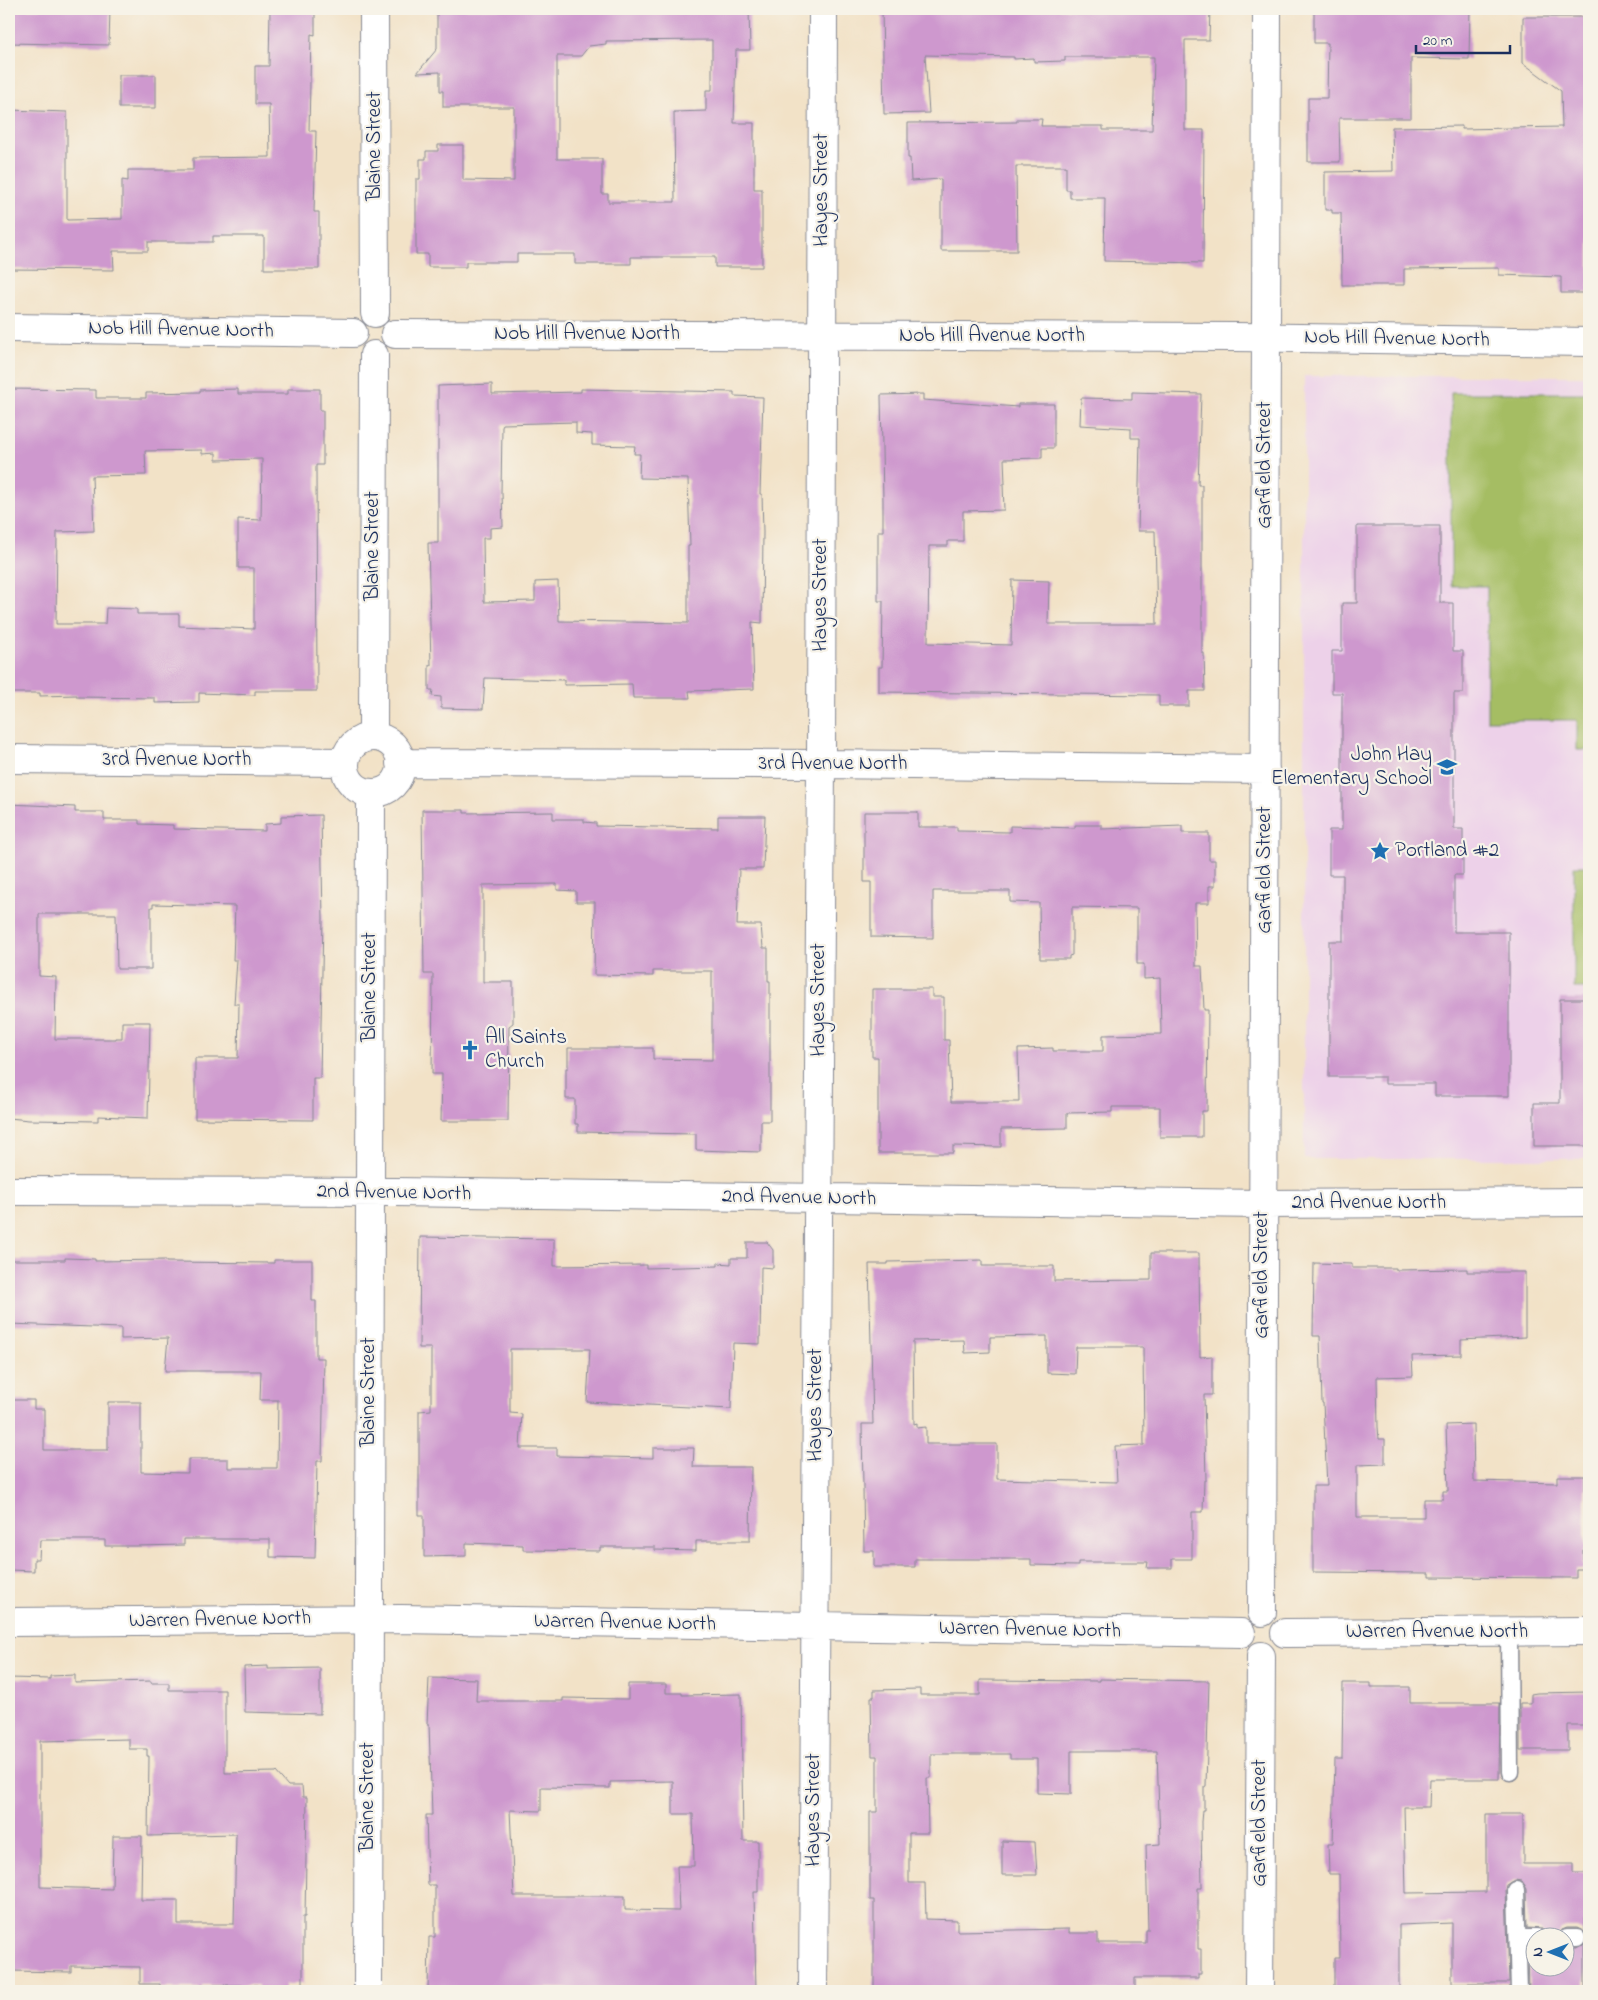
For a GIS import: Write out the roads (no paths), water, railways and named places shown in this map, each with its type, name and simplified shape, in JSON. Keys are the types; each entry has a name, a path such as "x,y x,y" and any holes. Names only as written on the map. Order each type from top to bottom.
{"street":[{"name":"Blaine Street","path":"374,9 375,313"},
{"name":"Hayes Street","path":"812,1991 821,764 823,9"},
{"name":"Garfield Street","path":"1262,1612 1267,9"},
{"path":"375,313 388,318 393,323 395,334 394,343 390,348 385,352 374,355 360,350 355,344 353,333 356,323 361,317 375,313"},
{"name":"Nob Hill Avenue North","path":"9,328 353,333"},
{"name":"Nob Hill Avenue North","path":"395,334 821,335 1589,342"},
{"name":"Blaine Street","path":"373,737 374,355"},
{"path":"373,737 388,741 395,748 400,763 399,775 394,783 380,793 362,791 354,787 345,772 344,762 347,753 353,745 361,739 373,737"},
{"name":"3rd Avenue North","path":"9,759 344,762"},
{"name":"3rd Avenue North","path":"400,763 821,764 1266,769"},
{"name":"Blaine Street","path":"368,1991 371,793"},
{"name":"2nd Avenue North","path":"9,1191 370,1192 1262,1204 1589,1202"},
{"path":"1262,1612 1273,1614 1279,1618 1285,1633 1281,1646 1276,1651 1270,1655 1261,1656 1250,1652 1244,1646 1241,1640 1241,1633 1246,1619 1262,1612"},
{"name":"Warren Avenue North","path":"9,1622 368,1619 1241,1633"},
{"name":"Warren Avenue North","path":"1285,1633 1589,1631"},
{"name":"Garfield Street","path":"1259,1991 1261,1656"}],"lane":[{"path":"1509,1632 1510,1772"},
{"path":"1516,1890 1519,1991"},
{"path":"1518,1938 1526,1938"}],"place":[{"name":"John Hay Elementary School","path":"1447,767"},
{"name":"Portland #2","path":"1380,851"},
{"name":"All Saints Church","path":"470,1050"}]}
